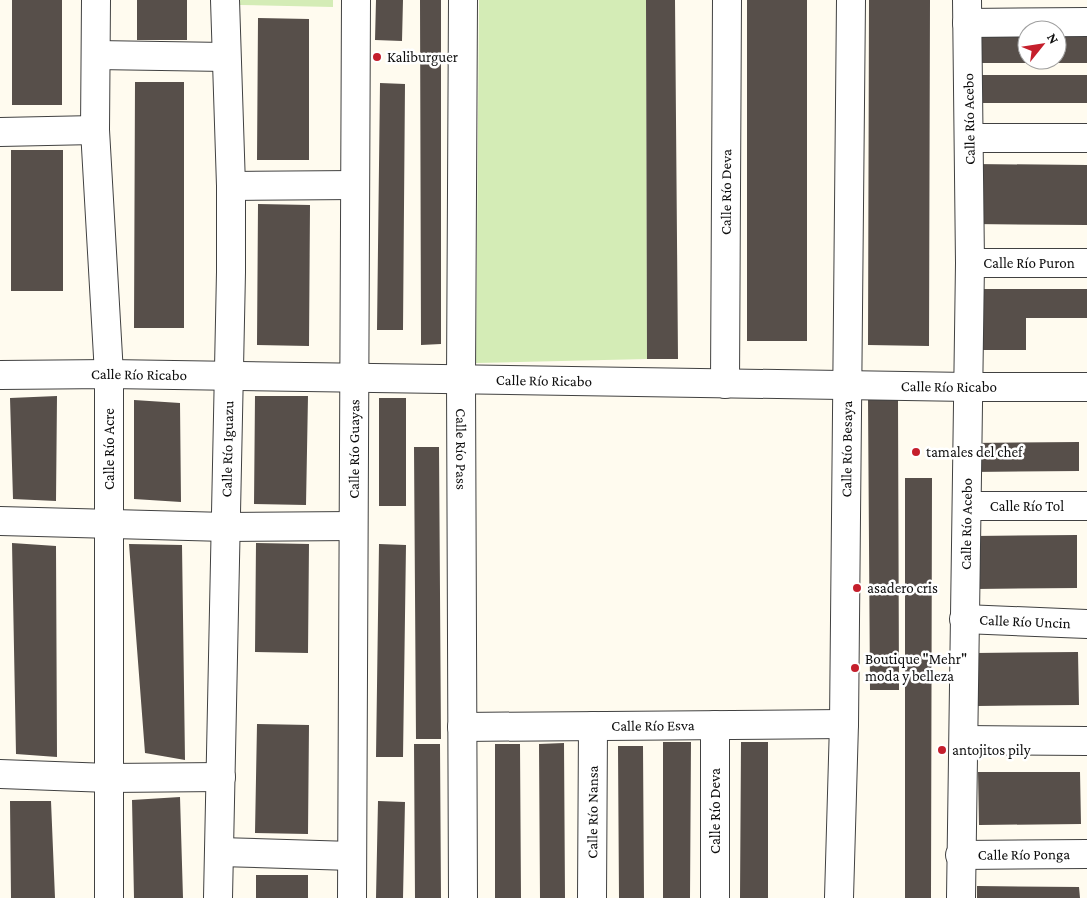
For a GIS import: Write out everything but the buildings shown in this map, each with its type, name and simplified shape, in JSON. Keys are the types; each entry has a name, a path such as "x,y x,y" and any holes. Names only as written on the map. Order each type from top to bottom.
{"street":[{"name":"Calle Río Acre","path":"96,0 95,130 109,374 109,898"},
{"name":"Calle Río Iguazu","path":"218,898 231,186 225,0"},
{"name":"Calle Río Guayas","path":"352,898 356,0"},
{"name":"Calle Río Pass","path":"463,0 461,380 463,898"},
{"name":"Calle Río Deva","path":"725,384 727,0"},
{"name":"Calle Río Besaya","path":"839,898 844,724 851,0"},
{"path":"967,12 1087,22"},
{"name":"Calle Río Acebo","path":"960,898 964,740 964,619 968,506 970,263 967,12"},
{"path":"96,55 226,57"},
{"path":"0,132 95,130"},
{"path":"970,138 1087,138"},
{"path":"231,186 355,184"},
{"name":"Calle Río Puron","path":"970,263 1087,263"},
{"name":"Calle Río Ricabo","path":"0,375 109,374 725,384 1087,387"},
{"name":"Calle Río Tol","path":"968,506 1087,506"},
{"path":"0,521 226,528 353,526"},
{"name":"Calle Río Uncin","path":"964,619 1087,624"},
{"name":"Calle Río Esva","path":"462,728 844,724"},
{"name":"Calle Río Deva","path":"714,898 715,725"},
{"name":"Calle Río Nansa","path":"592,898 593,726"},
{"path":"964,740 1087,741"},
{"path":"0,774 109,778 220,776"},
{"path":"219,852 352,856"},
{"name":"Calle Río Ponga","path":"960,855 1087,854"}],"green space":[{"path":"240,0 333,0 333,7 240,5"},
{"path":"479,0 646,0 647,359 476,363"}],"place":[{"name":"Kaliburguer","path":"377,57"},
{"name":"tamales del chef","path":"916,452"},
{"name":"asadero cris","path":"857,588"},
{"name":"Boutique \"Mehr\" moda y belleza","path":"855,668"},
{"name":"antojitos pily","path":"942,750"}]}
